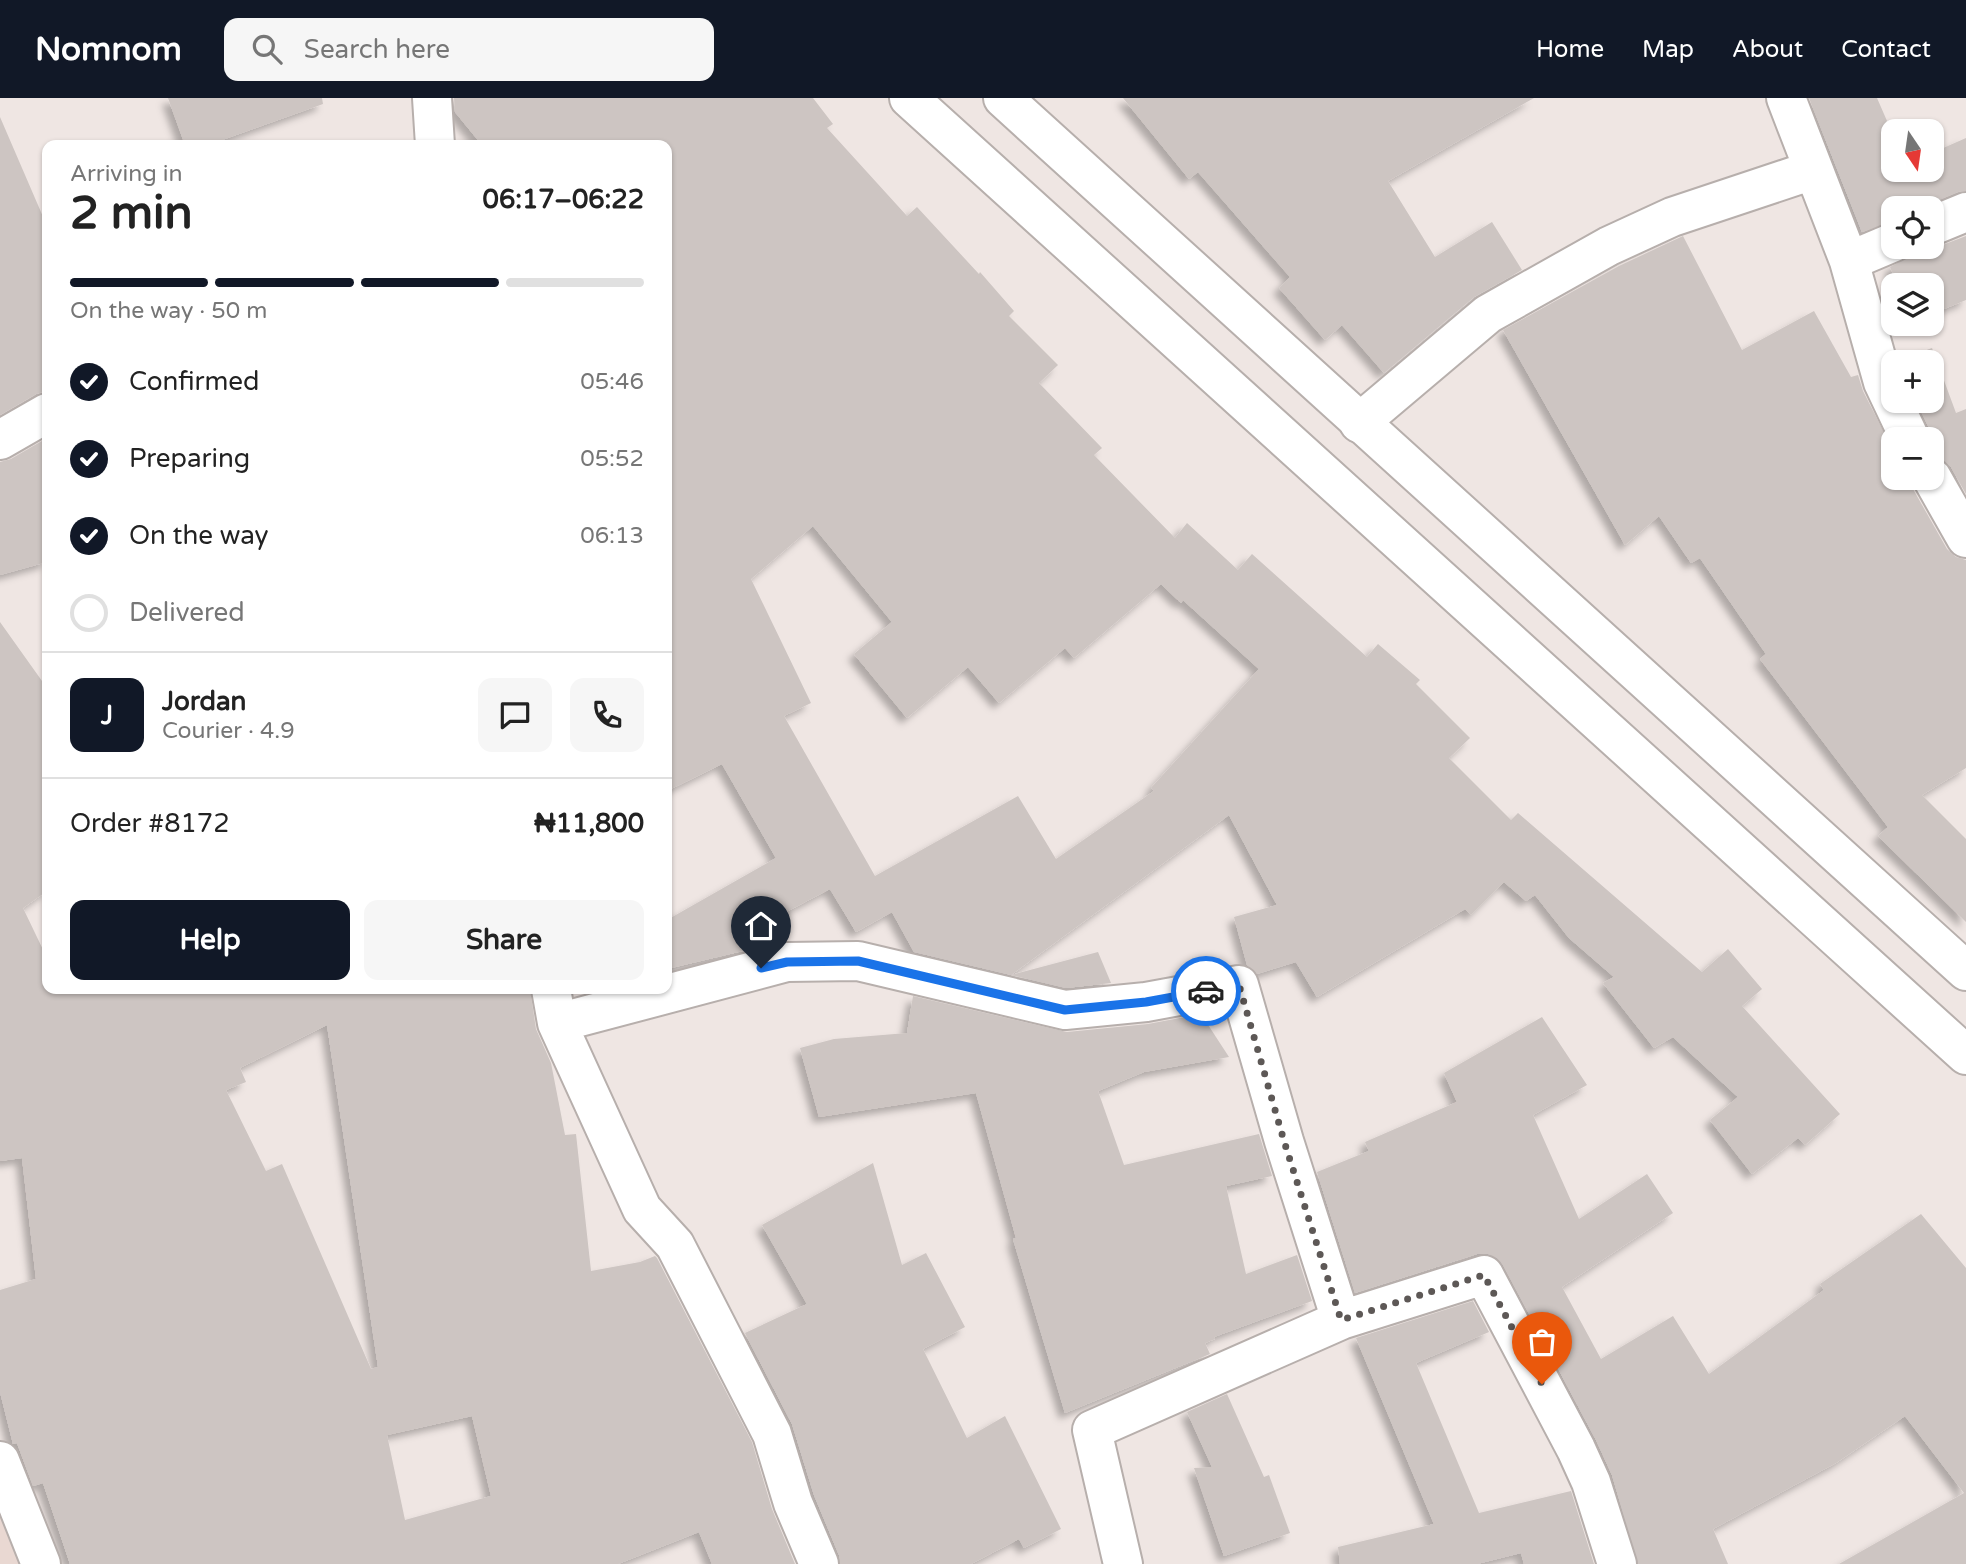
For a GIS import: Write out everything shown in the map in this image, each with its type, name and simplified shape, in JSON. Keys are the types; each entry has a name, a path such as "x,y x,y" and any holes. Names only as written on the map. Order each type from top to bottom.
{"street":[{"path":"432,98 435,140"},
{"path":"909,98 1966,1055"},
{"path":"1003,98 1966,971"},
{"path":"1786,98 1849,261 1883,382 1904,427"},
{"path":"1359,423 1488,314 1609,246 1672,217 1813,170"},
{"path":"1944,221 1966,212"},
{"path":"1849,261 1881,247"},
{"path":"0,440 42,417"},
{"path":"1939,490 1966,538"},
{"path":"672,984 787,962 858,961 1065,1010 1146,1002 1239,985 1284,1141 1341,1320"},
{"path":"618,994 554,1006 642,1209 675,1245 772,1433 793,1503 819,1564"},
{"path":"1123,1564 1092,1430 1341,1320 1484,1275 1586,1471 1617,1564"},
{"path":"0,1461 41,1564"}],"shaded area":[{"path":"0,1502 23,1564 0,1564"}],"building":[{"path":"168,98 322,98 323,104 222,140 183,140"},
{"path":"454,98 813,98 833,124 827,128 907,216 917,207 1014,311 1009,316 1058,365 1039,383 1102,448 1094,455 1175,538 1187,523 1238,570 1252,554 1367,657 1378,644 1420,680 1416,684 1470,738 1449,758 1511,820 1518,813 1702,972 1728,949 1762,989 1742,1006 1840,1114 1805,1145 1798,1138 1752,1174 1710,1120 1738,1097 1673,1037 1654,1048 1603,983 1614,977 1569,938 1535,895 1526,901 1504,882 1471,915 1465,909 1317,997 1296,962 1257,974 1247,965 1234,917 1277,905 1229,815 1011,975 914,952 892,912 856,932 830,889 748,932 751,949 672,968 672,917 776,858 722,764 672,789 672,140 478,140 455,112","holes":["813,526 892,622 854,654 907,718 968,667 999,703 1065,648 1074,658 1161,584 1181,603 1183,600 1259,669 1151,788 1154,791 1056,859 1018,796 875,876 784,716 811,703 751,579"]},
{"path":"1123,98 1534,98 1388,181 1435,257 1492,222 1522,270 1474,297 1384,373 1342,325 1325,340 1279,288 1290,277 1198,172 1189,179"},
{"path":"1809,98 1877,98 1886,119 1881,119 1881,182 1944,182 1944,148 1966,138 1966,191 1944,198 1881,196 1881,225 1862,232"},
{"path":"0,117 42,214 42,392 0,415"},
{"path":"1683,236 1742,350 1814,311 1851,377 1858,375 1881,427 1881,490 1914,490 1947,549 1956,557 1966,560 1966,768 1922,795 1966,839 1966,922 1878,836 1888,827 1760,659 1766,654 1700,558 1691,563 1659,516 1625,545 1503,330 1619,266"},
{"path":"1966,236 1966,300 1944,309 1944,273 1893,273 1890,267 1905,259 1944,259 1944,244"},
{"path":"1944,380 1956,413 1966,409 1966,494 1951,467 1944,461 1944,427 1929,427 1922,413 1944,413"},
{"path":"42,441 42,563 0,575 0,462 11,459"},
{"path":"0,622 42,681 42,895 23,908 42,948 42,994 531,994 536,1029 551,1063 565,1135 576,1134 591,1271 640,1262 655,1256 657,1258 752,1442 772,1509 795,1564 712,1564 699,1532 618,1564 70,1564 43,1483 33,1486 17,1443 13,1444 0,1392 0,1290 36,1279 22,1158 0,1161","holes":["327,1025 378,1367 371,1369 282,1164 266,1171 226,1090 246,1082 240,1068","472,1416 491,1496 405,1520 387,1435"]},
{"path":"1098,952 1111,983 1066,988 1011,975"},
{"path":"913,996 1067,1032 1148,1024 1201,1014 1229,1057 1144,1072 1098,1091 1124,1165 1259,1134 1272,1176 1226,1186 1246,1274 1297,1255 1312,1301 1214,1337 1215,1339 1205,1343 1210,1354 1065,1413 1013,1239 1016,1238 976,1093 819,1117 800,1048 834,1039 907,1033"},
{"path":"1542,1017 1587,1085 1533,1115 1579,1219 1647,1174 1673,1213 1562,1287 1601,1359 1673,1316 1709,1374 1824,1290 1820,1284 1921,1214 1966,1268 1966,1564 1839,1564 1964,1493 1905,1416 1836,1463 1713,1529 1728,1564 1638,1564 1612,1475 1596,1440 1497,1258 1488,1254 1477,1254 1355,1293 1317,1172 1369,1151 1365,1142 1457,1102 1444,1073"},
{"path":"873,1163 902,1265 926,1253 965,1327 923,1349 967,1438 1005,1416 1061,1529 1024,1548 1019,1539 971,1564 840,1564 839,1555 814,1495 792,1424 745,1333 807,1304 762,1225"},
{"path":"1473,1301 1489,1332 1416,1363 1479,1513 1571,1491 1594,1564 1524,1564 1521,1553 1477,1564 1340,1564 1338,1547 1434,1524 1356,1338"},
{"path":"1227,1394 1264,1477 1269,1475 1290,1533 1224,1556 1194,1468 1212,1467 1187,1412"}],"way so far":[{"path":"1206,991 1239,985 1284,1141 1341,1320 1484,1275 1542,1384"}],"route":[{"path":"761,968 787,962 858,961 1065,1010 1146,1002 1206,991"}]}
